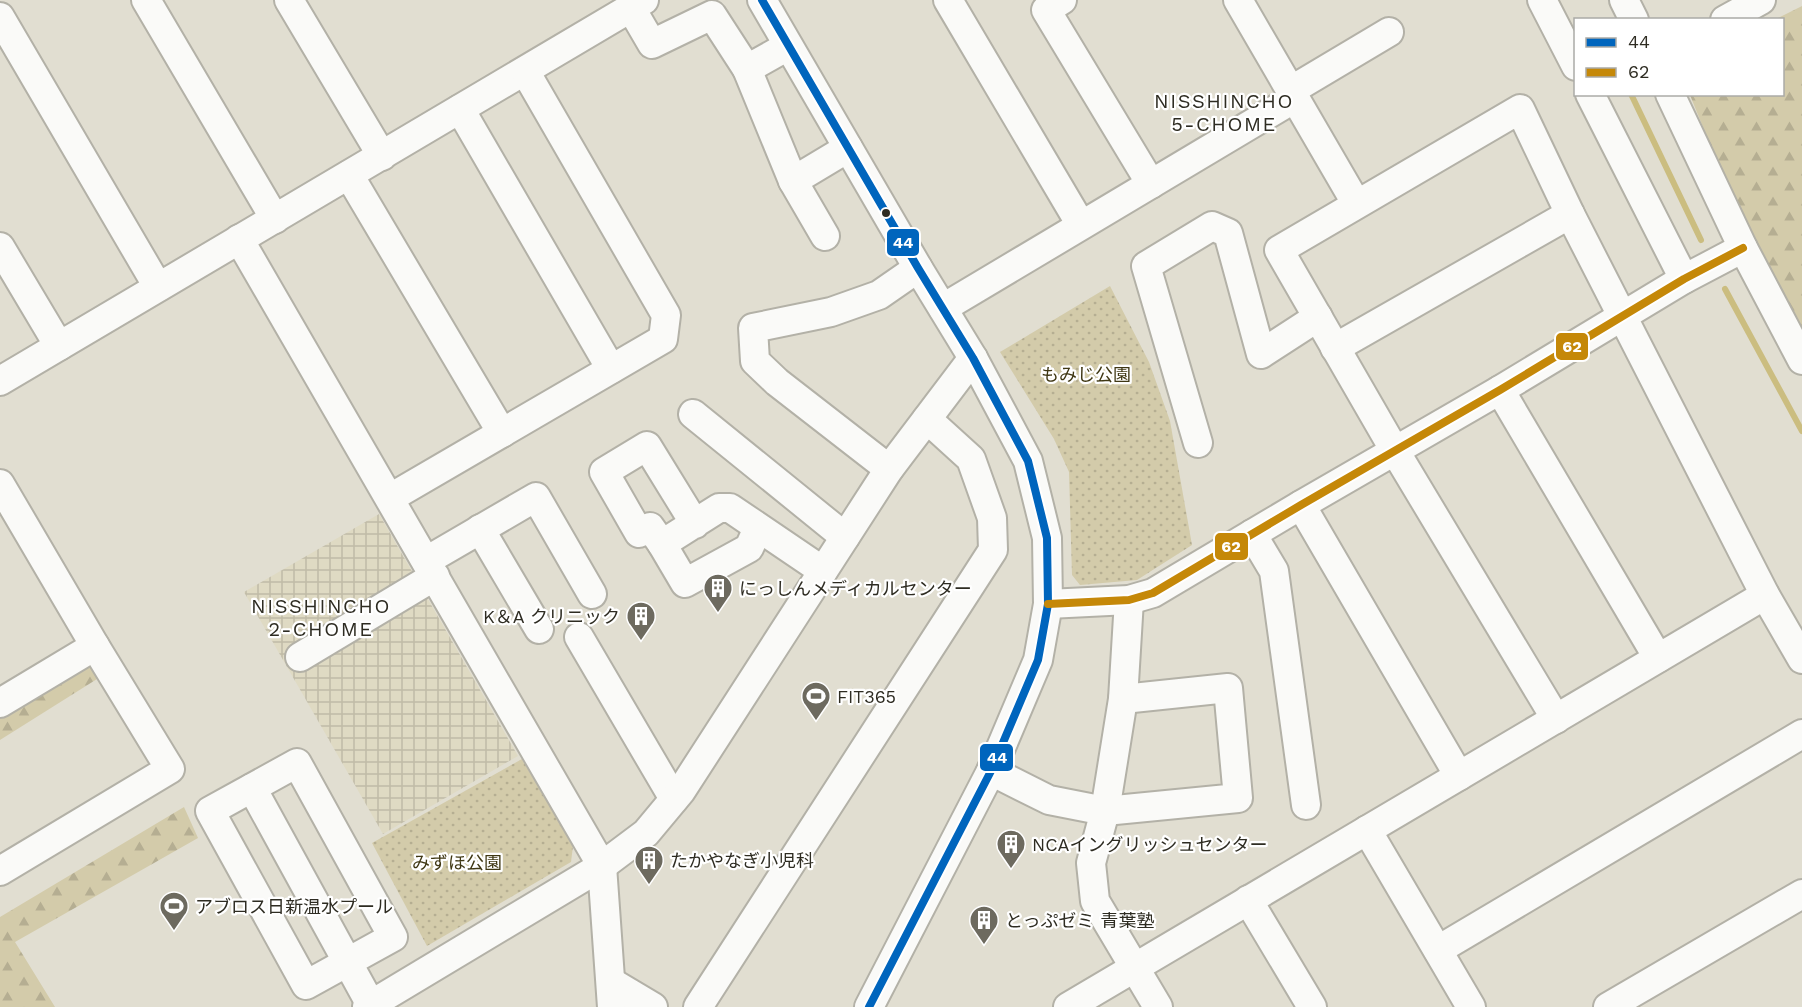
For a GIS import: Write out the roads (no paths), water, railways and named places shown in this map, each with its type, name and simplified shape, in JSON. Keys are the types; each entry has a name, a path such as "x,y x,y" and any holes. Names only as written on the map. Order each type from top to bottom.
{"street":[{"path":"146,0 275,219"},
{"path":"289,0 381,156"},
{"path":"762,0 973,358 1028,461 1047,538 1048,604 1038,660 991,771 869,1007"},
{"path":"948,0 1081,225"},
{"path":"1062,0 1046,10 1151,184"},
{"path":"1238,0 1356,203"},
{"path":"1542,0 1574,64"},
{"path":"1624,0 1633,18"},
{"path":"1729,18 1761,0"},
{"path":"0,381 638,4 652,44 712,15 747,69 793,181 825,236"},
{"path":"0,17 158,287"},
{"path":"943,308 1151,184 1389,32"},
{"path":"747,69 788,46"},
{"path":"390,498 663,339 666,315 525,71"},
{"path":"1591,96 1683,279"},
{"path":"1671,96 1743,248 1802,360"},
{"path":"460,109 611,369"},
{"path":"1556,719 1395,451 1278,250 1520,109 1570,214 1765,595 1802,659"},
{"path":"793,181 848,148"},
{"path":"349,175 502,433"},
{"path":"1335,348 1570,214"},
{"path":"1198,444 1146,266 1212,226 1228,233 1261,354 1318,317"},
{"path":"239,240 602,866 611,995 653,1007"},
{"path":"0,247 59,346"},
{"path":"1048,604 1129,600 1154,592 1500,390 1683,279 1743,248"},
{"path":"889,469 777,382 755,361 753,328 831,312 879,295 918,268"},
{"path":"252,788 348,962 369,1006 602,866 646,833 674,799 889,469 973,358"},
{"path":"1500,390 1658,658"},
{"path":"693,414 845,537"},
{"path":"698,1007 993,550 992,518 971,459 927,419"},
{"path":"694,524 647,446 604,472 639,533 650,527 685,583 749,548 758,528"},
{"path":"0,483 170,769 0,871"},
{"path":"300,657 430,569 480,529 536,497 592,594"},
{"path":"1301,505 1459,776"},
{"path":"662,544 719,508 730,508 823,572"},
{"path":"480,529 539,629"},
{"path":"1252,534 1274,571 1305,805"},
{"path":"1068,1007 1765,595"},
{"path":"1129,600 1123,699 1105,811 1091,863 1095,901 1158,1007"},
{"path":"579,637 674,799"},
{"path":"0,704 95,646"},
{"path":"991,771 1050,800 1105,811 1238,798 1228,688 1123,699"},
{"path":"1438,950 1802,734"},
{"path":"297,763 393,937 348,962 306,985 210,811 297,763"},
{"path":"1367,830 1471,1007"},
{"path":"1608,1007 1802,894"},
{"path":"1248,900 1312,1007"}],"waterway":[{"path":"1632,96 1701,240"},
{"path":"1725,289 1802,431"}],"place":[{"name":"にっしんメディカルセンター","path":"718,614"},
{"name":"K＆A クリニック","path":"641,642"},
{"name":"FIT365","path":"816,722"},
{"name":"NCAイングリッシュセンター","path":"1011,870"},
{"name":"たかやなぎ小児科","path":"649,886"},
{"name":"アブロス日新温水プール","path":"174,932"},
{"name":"とっぷゼミ 青葉塾","path":"984,946"}],"district":[{"name":"NISSHINCHO 5-CHOME","path":"1224,112"},
{"name":"NISSHINCHO 2-CHOME","path":"321,618"}],"park label":[{"name":"もみじ公園","path":"1086,374"},
{"name":"みずほ公園","path":"457,862"}]}
